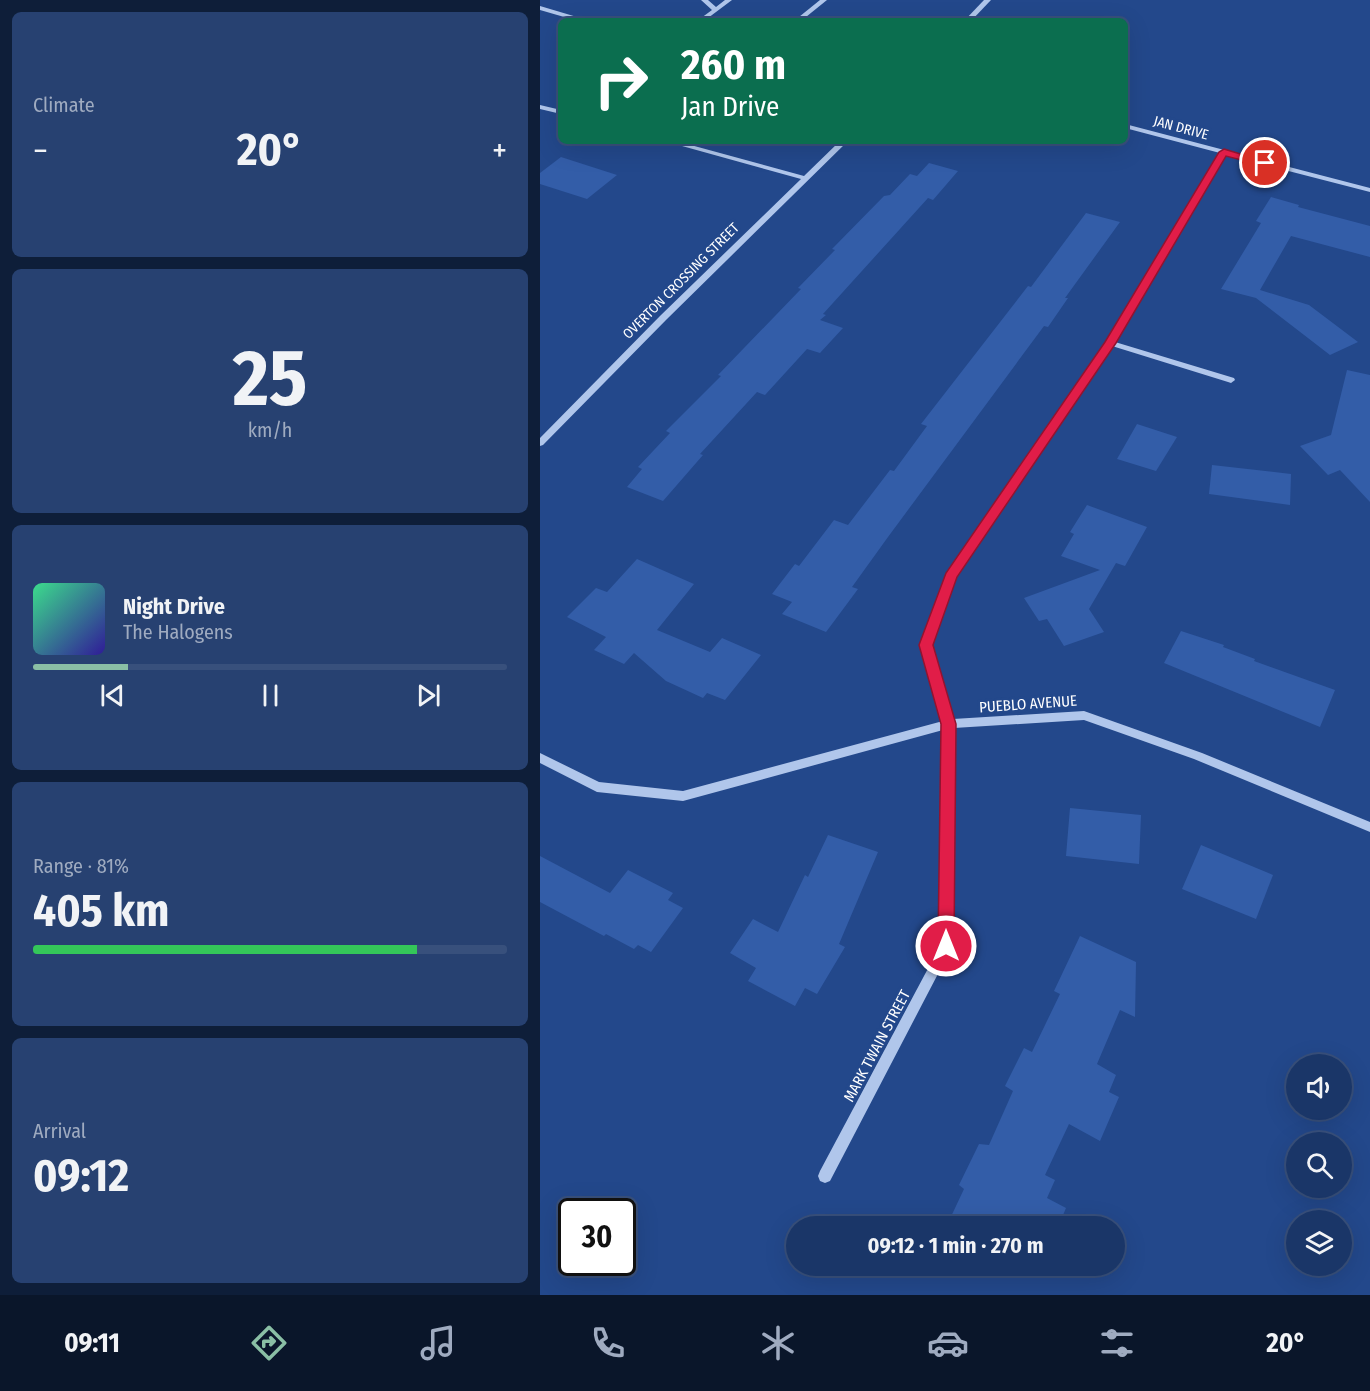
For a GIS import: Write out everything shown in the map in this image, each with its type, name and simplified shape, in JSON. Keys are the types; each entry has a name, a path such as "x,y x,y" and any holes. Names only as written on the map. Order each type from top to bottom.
{"street":[{"path":"704,0 716,10"},
{"path":"704,18 729,0"},
{"path":"801,18 824,0"},
{"path":"970,18 988,0"},
{"path":"540,8 575,18"},
{"path":"540,106 558,111"},
{"name":"JAN DRIVE","path":"1128,127 1370,190"},
{"path":"679,144 806,178"},
{"name":"OVERTON CROSSING STREET","path":"540,443 663,318 841,144"},
{"name":"MARK TWAIN STREET","path":"825,1176 946,946 949,724 926,645 951,576 1110,343 1224,152"},
{"path":"1110,343 1231,380"},
{"name":"PUEBLO AVENUE","path":"540,758 597,787 683,796 949,724 1084,715 1198,756 1370,827"}],"building":[{"path":"561,157 617,175 587,199 540,184 540,173"},
{"path":"929,163 958,171 933,200 928,198 823,314 826,315 820,320 843,328 820,353 807,349 765,395 757,392 700,454 703,455 663,501 627,487 642,469 638,467 670,433 666,431 721,376 718,375 801,289 798,288 835,250 832,249 884,196 890,195 910,174 917,176"},
{"path":"1271,197 1299,205 1298,207 1370,226 1370,257 1291,236 1260,290 1309,305 1358,342 1330,355 1256,298 1221,289 1261,223 1256,221"},
{"path":"1086,213 1120,222 1065,298 1068,298 1048,327 1044,326 852,587 858,589 826,632 782,614 792,602 772,594 795,564 799,566 834,520 848,525 890,470 894,471 927,426 921,424 1028,286 1031,287"},
{"path":"1347,370 1370,375 1370,502 1340,470 1328,475 1300,446 1331,435"},
{"path":"1137,424 1177,437 1156,471 1117,459"},
{"path":"1212,465 1291,474 1290,505 1209,494"},
{"path":"1087,505 1147,527 1125,566 1116,563 1089,609 1104,632 1064,646 1047,619 1039,621 1024,598 1100,570 1061,556 1074,534 1070,532"},
{"path":"637,559 694,584 657,630 710,652 722,638 761,655 725,700 707,693 703,698 666,681 634,653 624,664 594,650 606,637 567,617 596,588 607,592"},
{"path":"1181,631 1224,645 1223,647 1255,659 1254,661 1335,690 1320,727 1164,663"},
{"path":"1070,808 1141,815 1139,864 1066,856"},
{"path":"828,835 878,852 839,944 845,947 817,994 805,988 795,1006 748,981 756,968 730,953 753,919 778,932 805,875 808,877"},
{"path":"1201,845 1273,875 1256,919 1182,889"},
{"path":"540,856 610,893 628,870 673,893 668,900 683,908 651,952 638,945 634,949 540,902"},
{"path":"1080,936 1136,962 1135,1017 1120,1010 1097,1064 1116,1075 1109,1092 1119,1097 1100,1141 1069,1124 1045,1175 1055,1180 1047,1198 1066,1208 1063,1216 951,1216 964,1189 959,1185 979,1144 989,1145 1013,1091 1005,1086 1024,1048 1032,1052 1060,994 1054,991"}],"route":[{"path":"946,946 949,724 926,645 951,576 1110,343 1224,152 1265,163"}]}
